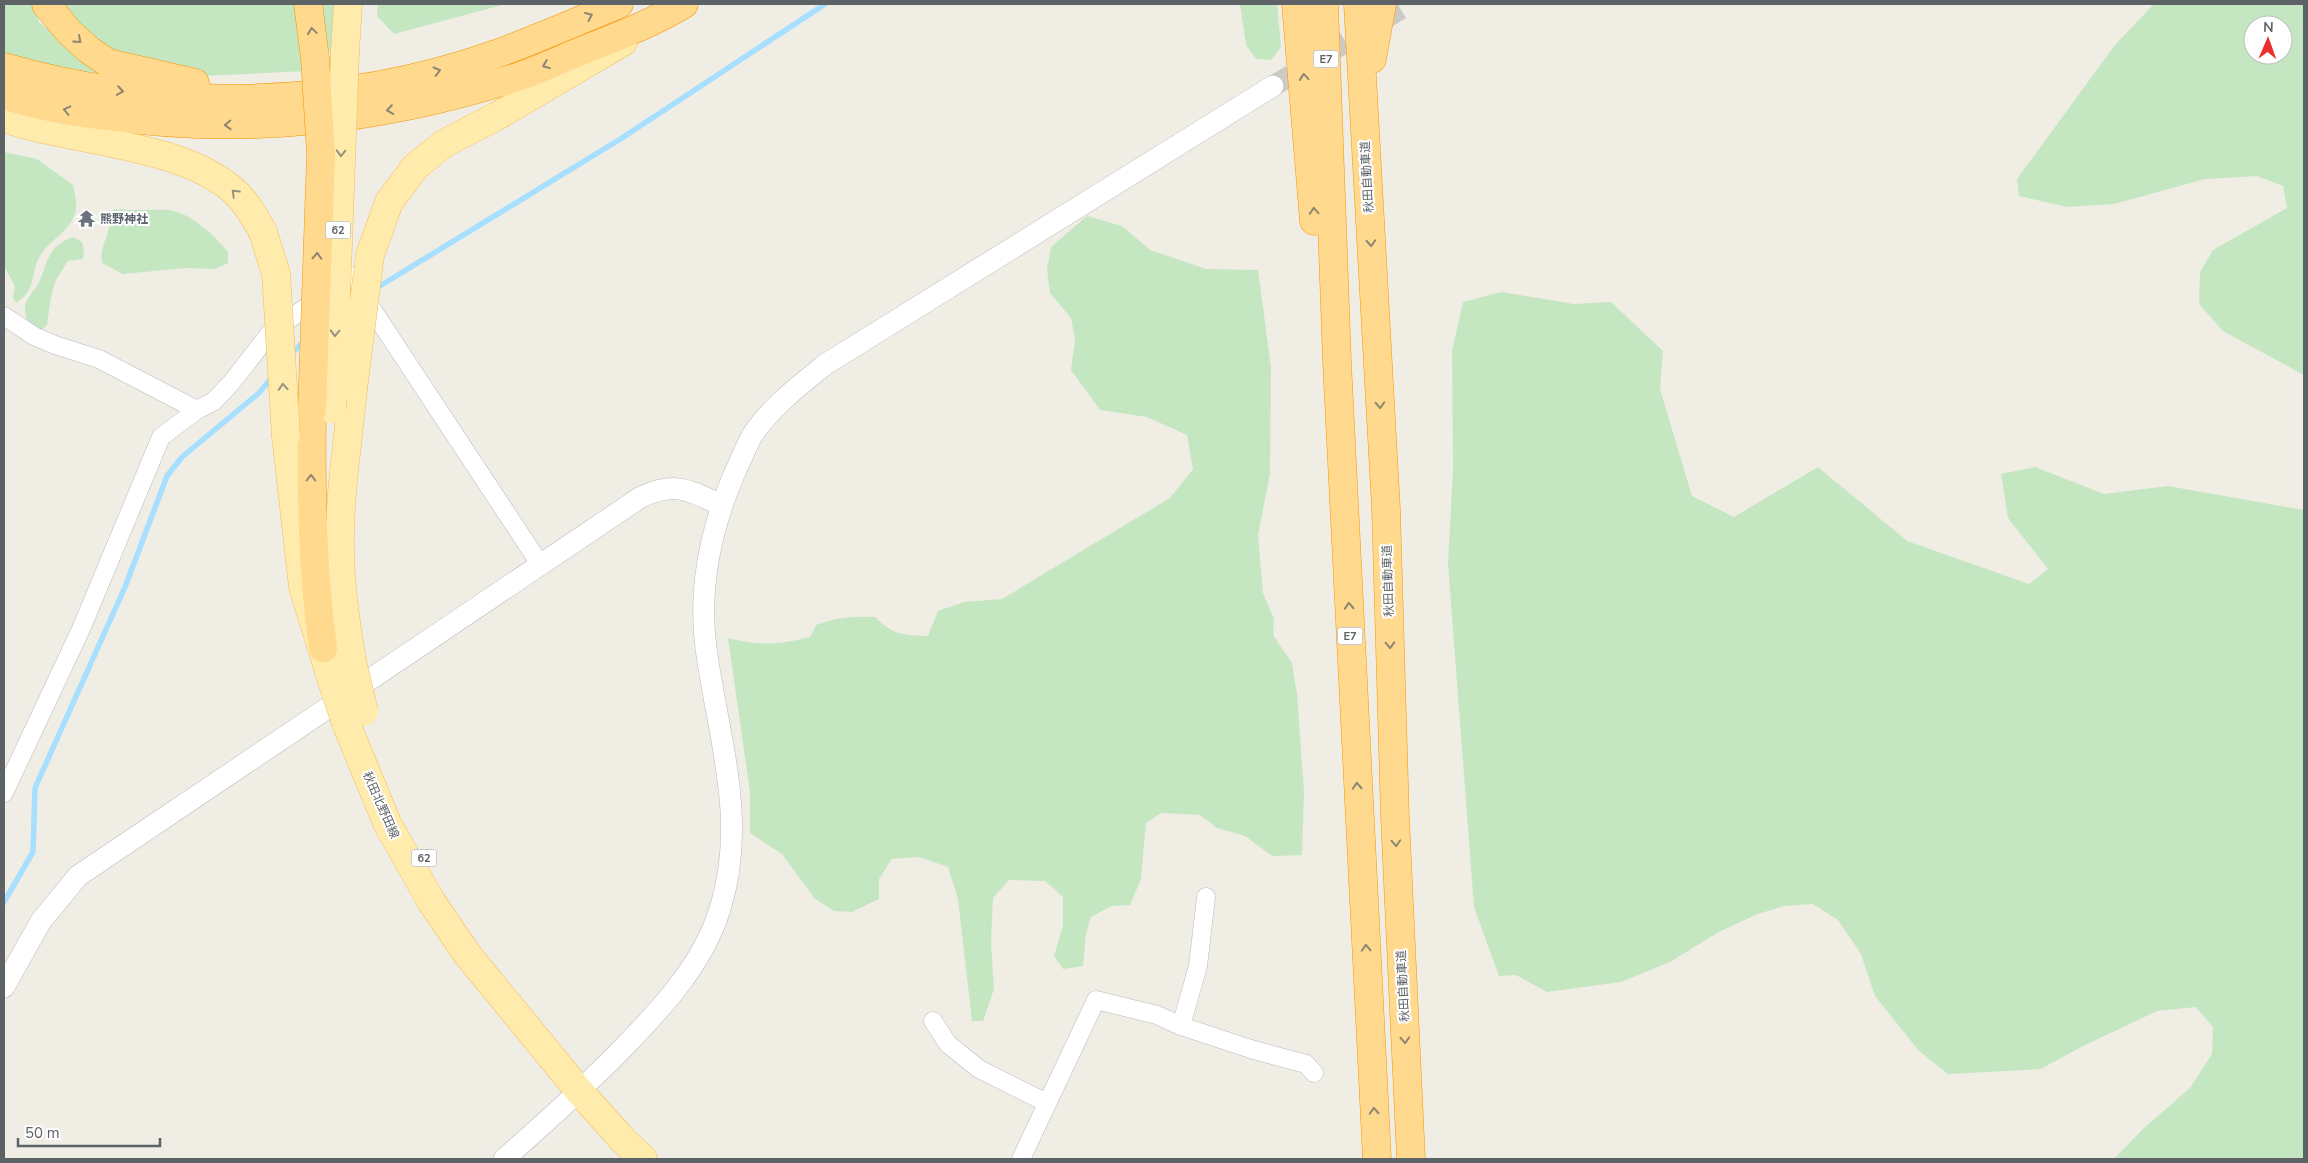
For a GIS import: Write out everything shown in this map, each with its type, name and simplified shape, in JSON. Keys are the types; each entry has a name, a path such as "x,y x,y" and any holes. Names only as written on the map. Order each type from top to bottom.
{"highway":[{"path":"46,4 69,32 89,50 108,63 177,81 303,96"},
{"path":"308,4 315,58 321,154 322,409 311,512 314,572 323,648"},
{"path":"4,67 26,74 142,94 213,99 303,96 384,83 440,71 495,54 619,4"},
{"path":"4,95 76,112 135,120 206,126 302,122 396,109 515,78 656,21 684,4"},
{"path":"1296,4 1308,126 1315,237 1337,362"},
{"name":"E7","path":"1324,4 1337,362 1377,1159"},
{"name":"秋田自動車道","path":"1358,4 1386,509 1395,818 1411,1159"},
{"path":"1363,107 1382,4"}],"main road":[{"name":"62","path":"342,673 330,575 322,409 348,4"},
{"path":"342,673 341,498 370,254 389,202 416,166 445,143 583,67 656,21"},
{"name":"62","path":"4,118 159,154 211,174 235,192 252,213 263,232 276,274 286,436 303,587 323,648"},
{"name":"秋田北野田線","path":"323,648 342,673 355,718 401,816 476,946 501,997 580,1092 623,1140 643,1159"}],"street":[{"path":"504,1159 580,1092 671,996 701,950 720,911 728,876 733,839 729,779 706,648 704,619 705,581 710,545 721,506 753,434 788,395 826,364 1273,86"},
{"path":"4,793 81,629 161,437 197,410 214,401 232,382 270,333 350,276 540,564"},
{"path":"4,316 34,336 99,359 197,410"},
{"path":"4,987 41,922 78,876 300,727 384,668 642,497 660,489 686,490 721,506"},
{"path":"1181,1026 1198,966 1206,897"},
{"path":"1021,1159 1096,1000 1157,1015 1181,1026 1254,1050 1306,1064 1314,1073"},
{"path":"933,1021 948,1044 979,1069 1047,1103"}],"green space":[{"path":"4,4 34,4 39,22 91,62 124,81 42,64 4,53"},
{"path":"61,4 298,4 308,71 204,76 134,62 79,30"},
{"path":"320,4 337,4 339,48 327,51"},
{"path":"378,4 506,4 394,34 377,16"},
{"path":"1240,4 1277,4 1281,47 1271,60 1256,59 1246,45"},
{"path":"2154,4 2304,4 2304,375 2223,331 2199,304 2200,272 2213,250 2287,208 2283,186 2257,176 2205,179 2114,204 2067,207 2019,196 2017,179 2115,45"},
{"path":"4,152 37,159 73,185 76,202 71,222 42,253 28,291 16,303 13,298 15,286 4,266"},
{"path":"114,209 169,210 186,216 202,226 223,246 228,252 228,263 215,269 186,268 123,274 102,263 103,249 111,214"},
{"path":"1087,216 1122,226 1150,250 1206,269 1258,270 1271,367 1270,474 1258,535 1263,593 1274,619 1273,635 1292,663 1297,694 1304,792 1302,855 1272,856 1245,836 1217,828 1200,815 1161,813 1146,823 1141,879 1130,905 1111,906 1091,917 1086,934 1083,966 1063,969 1054,956 1063,925 1063,897 1045,881 1009,880 993,898 991,942 994,989 983,1021 972,1021 958,899 948,867 919,857 892,859 879,879 879,899 852,912 834,911 815,899 782,854 750,833 750,792 728,638 769,644 788,642 810,637 816,625 824,622 859,617 875,617 893,631 899,633 928,636 938,611 964,602 1002,599 1170,498 1193,469 1187,435 1147,417 1100,410 1071,370 1075,340 1071,318 1050,293 1047,269 1051,247"},
{"path":"73,237 82,242 83,259 68,261 56,280 51,296 47,325 41,331 32,329 25,312 27,301 37,286 52,252 64,241"},
{"path":"1501,292 1574,304 1611,302 1663,351 1660,389 1692,496 1734,517 1818,467 1907,541 2029,584 2048,569 2008,518 2001,474 2035,467 2104,494 2168,486 2304,510 2304,1159 2114,1159 2144,1128 2190,1088 2212,1054 2213,1027 2196,1007 2157,1011 2083,1046 2041,1069 1948,1074 1919,1051 1875,996 1861,954 1838,920 1813,904 1784,906 1755,915 1717,933 1670,962 1621,982 1547,992 1516,975 1499,976 1474,907 1448,564 1453,470 1452,351 1463,302"}],"waterway":[{"path":"375,289 622,138 825,4"},
{"path":"291,354 307,338"},
{"path":"4,902 33,852 35,788 125,587 167,476 182,457 259,393 274,375"}],"tunnel":[{"path":"1273,86 1409,4"}],"place":[{"name":"熊野神社","path":"86,219"}]}
